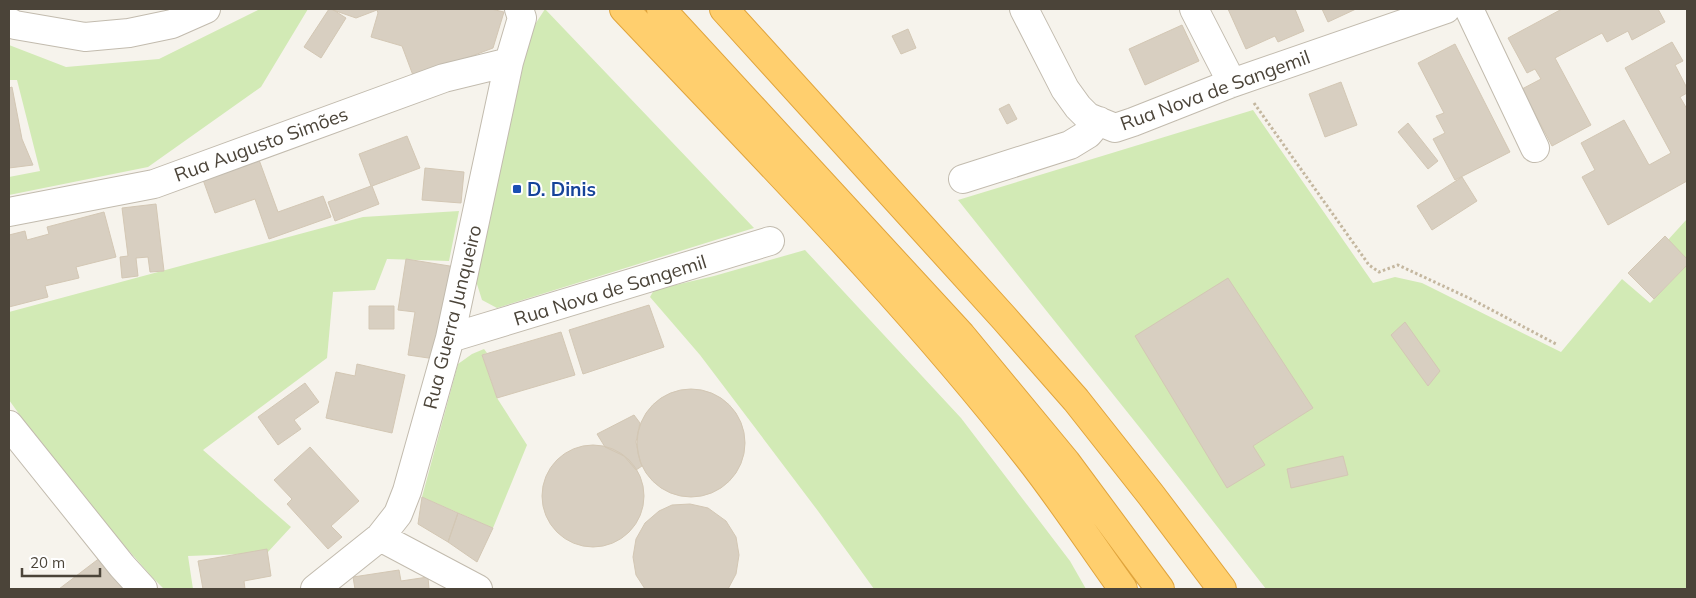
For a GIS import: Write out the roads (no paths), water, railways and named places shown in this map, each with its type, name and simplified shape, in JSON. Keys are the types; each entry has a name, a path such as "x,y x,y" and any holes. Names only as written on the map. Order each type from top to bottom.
{"highway":[{"path":"624,9 856,255 946,357 1029,458 1123,589"},
{"path":"661,9 961,335 1066,462 1160,589"},
{"path":"724,9 998,311 1076,400 1222,589"}],"street":[{"path":"9,22 15,25 85,37 129,33 172,24 206,9"},
{"name":"Rua Guerra Junqueiro","path":"315,589 380,537 398,514 407,491 450,338 509,62 522,18 519,9"},
{"path":"1024,9 1065,89 1078,108 1088,117 1099,121"},
{"path":"1194,9 1238,81"},
{"name":"Rua Nova de Sangemil","path":"963,179 1070,145 1088,134 1099,121 1115,128 1238,81 1446,9"},
{"path":"1469,9 1535,148"},
{"name":"Rua Augusto Simões","path":"9,212 154,184 444,78 509,62"},
{"name":"Rua Nova de Sangemil","path":"450,338 770,242"},
{"path":"9,425 122,566 143,589"},
{"path":"380,537 478,589"}],"place":[{"name":"D. Dinis","path":"517,189"}]}
